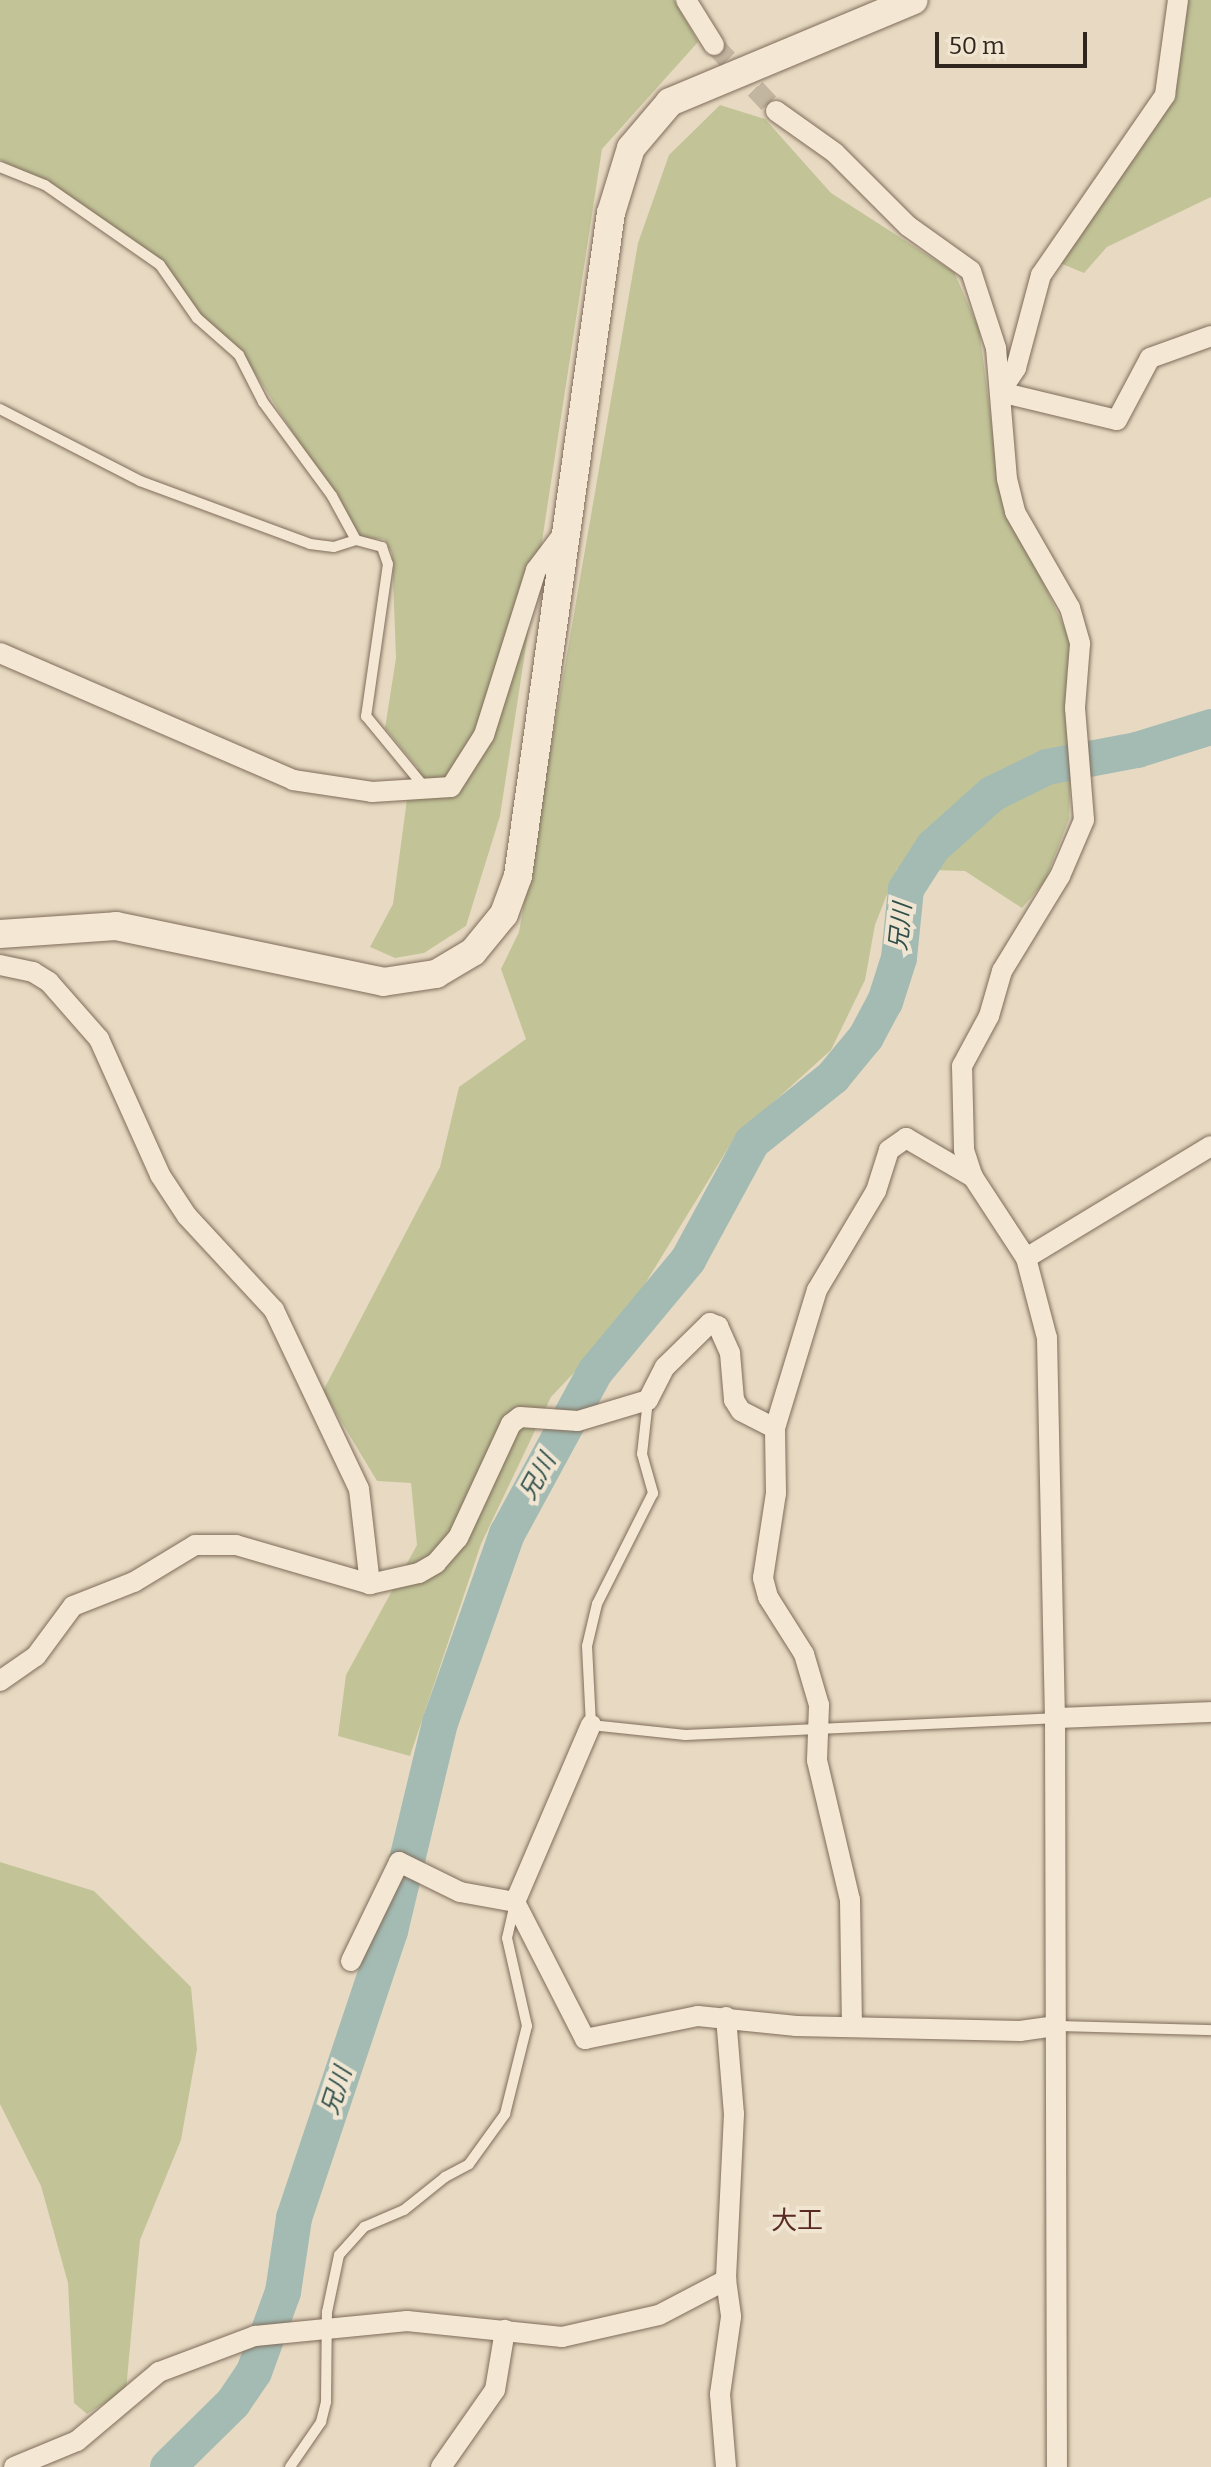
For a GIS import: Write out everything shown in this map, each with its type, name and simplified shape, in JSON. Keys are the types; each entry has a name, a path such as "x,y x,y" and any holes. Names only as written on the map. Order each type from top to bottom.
{"street":[{"path":"686,0 714,45"},
{"path":"0,934 116,926 383,982 413,981 455,966 492,932 518,876 611,213 631,148 670,102 914,0"},
{"path":"1000,392 1016,368 1041,275 1165,95 1178,0"},
{"path":"776,111 835,153 908,226 971,271 996,348 1015,512 1077,627 1084,820 1060,876 1002,971 989,1016 962,1066 964,1150 973,1177 1026,1258 1047,1338 1055,1718 1057,2467"},
{"path":"1000,392 1117,420 1150,358 1211,336"},
{"path":"0,653 293,780 372,792 428,791 451,787 484,735 536,570 565,531"},
{"path":"0,965 33,972 49,982 99,1039 160,1175 187,1216 274,1310 359,1489 370,1584"},
{"path":"852,2027 850,1900 817,1760 820,1727 804,1654 768,1597 763,1578 776,1493 775,1428 817,1290 876,1191 889,1150 906,1138 973,1177"},
{"path":"1026,1258 1211,1146"},
{"path":"0,1681 36,1656 73,1606 134,1582 195,1545 236,1545 370,1584 419,1573 450,1550 503,1436 520,1417 578,1421 648,1400 665,1367 710,1323 718,1326 730,1353 734,1400 741,1411 775,1428"},
{"path":"1055,1718 1211,1712"},
{"path":"515,1902 591,1725"},
{"path":"351,1961 399,1862 442,1879 460,1892 515,1902"},
{"path":"515,1902 585,2039 698,2016 852,2027 1020,2031 1055,2026"},
{"path":"726,2017 734,2114 726,2280 731,2317 720,2394 726,2467"},
{"path":"14,2467 77,2441 159,2372 255,2336 299,2336 407,2321 562,2337 645,2318 726,2280"},
{"path":"441,2467 495,2390 505,2330"}],"lane":[{"path":"0,167 45,185 160,265 197,318 239,355 263,402 332,496 356,540"},
{"path":"0,409 140,481 310,544 334,547 356,540 382,547 388,564 366,716 373,730 428,791"},
{"path":"648,1400 642,1454 653,1493 597,1604 587,1646 591,1725 685,1735 1055,1718"},
{"path":"290,2467 321,2422 326,2402 326,2330 339,2255 350,2237 404,2210 445,2177 469,2164 505,2114 527,2026 507,1938 515,1902"},
{"path":"1055,2026 1211,2030"}],"green space":[{"path":"0,0 674,0 698,42 602,149 500,816 466,926 424,953 395,958 370,947 393,904 407,799 418,768 385,728 396,658 392,553 384,539 360,538 241,351 200,314 158,259 47,182 0,160"},
{"path":"1187,0 1211,0 1211,197 1107,247 1084,273 1060,263 1166,111 1178,76"},
{"path":"720,105 765,119 831,193 954,272 979,329 1001,494 1072,643 1067,674 1072,751 1069,819 1045,881 1022,908 965,871 897,869 875,925 865,980 831,1050 735,1137 621,1323 551,1397 481,1544 410,1756 338,1736 346,1675 417,1545 411,1483 377,1481 323,1391 440,1167 459,1087 526,1039 501,969 519,932 638,243 669,155"},
{"path":"0,1862 94,1891 191,1987 197,2049 181,2140 140,2240 126,2390 87,2414 74,2403 68,2283 41,2186 0,2104"}],"waterway":[{"name":"兄川","path":"168,2467 233,2403 254,2372 283,2292 294,2218 390,1931 440,1723 507,1534 595,1372 688,1260 752,1142 833,1077 866,1037 885,1002 899,958 906,889 933,847 992,794 1047,767 1137,750 1211,727"}],"tunnel":[{"path":"714,45 776,111"}],"district":[{"name":"大工","path":"797,2221"}]}
